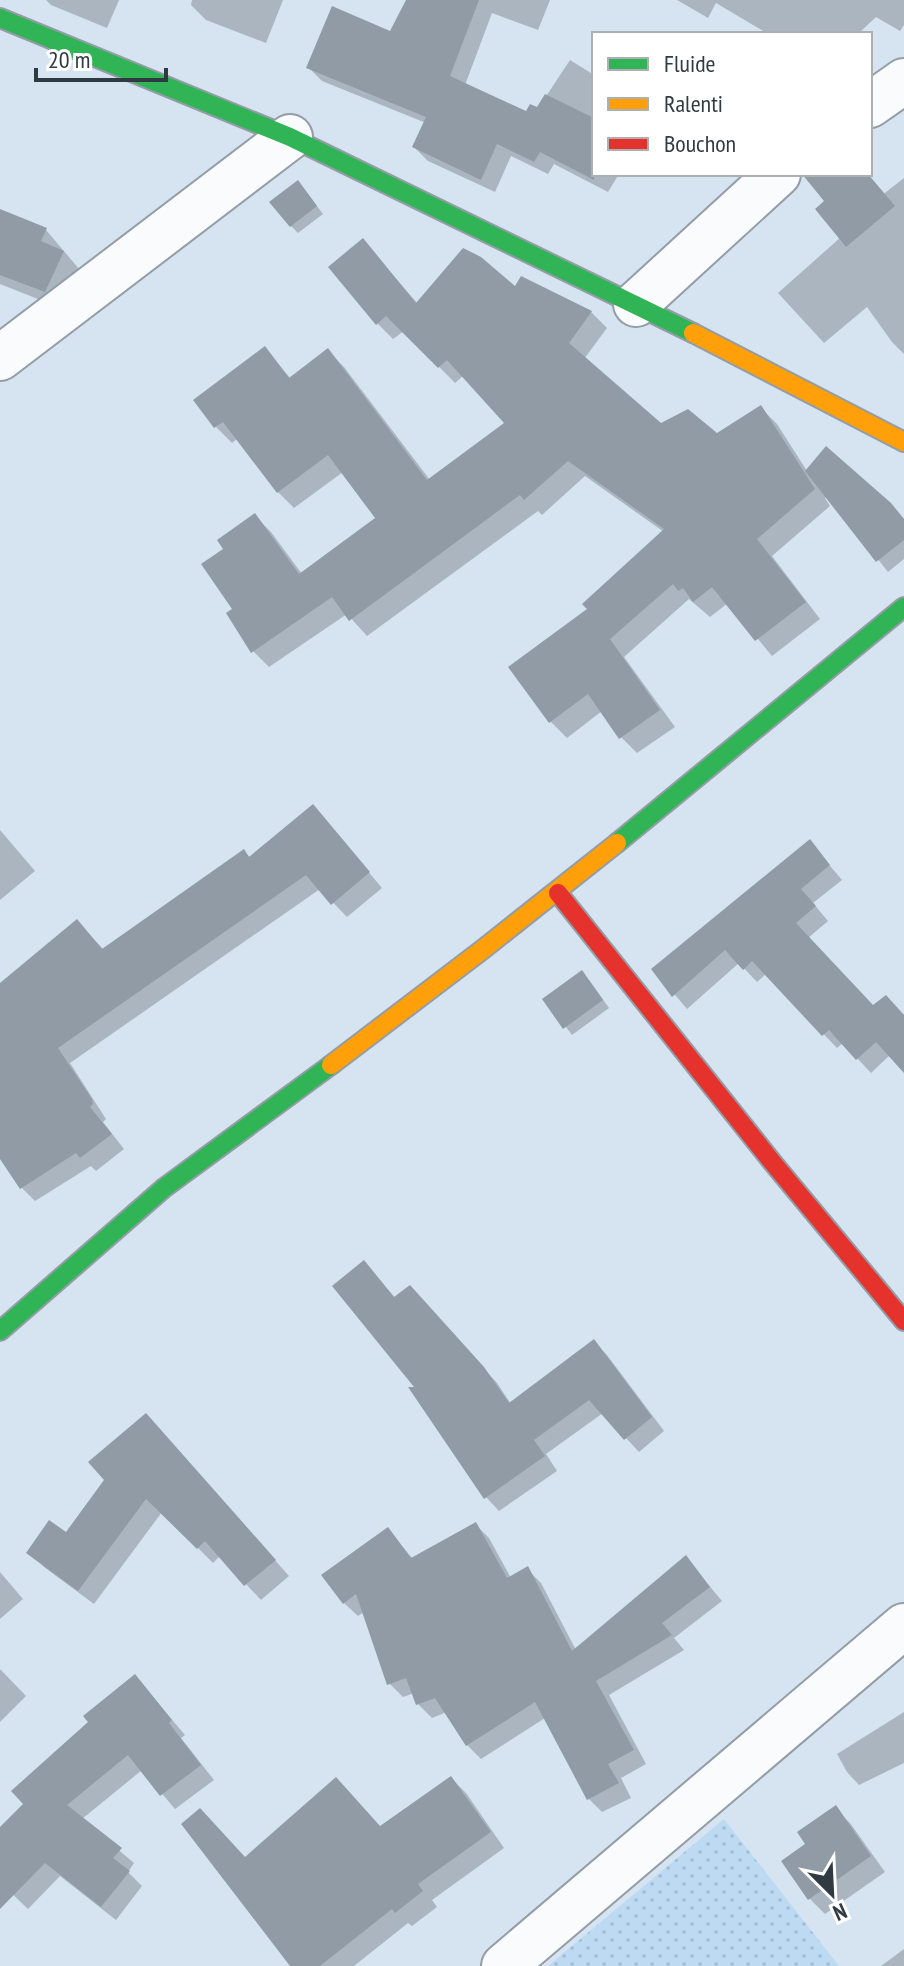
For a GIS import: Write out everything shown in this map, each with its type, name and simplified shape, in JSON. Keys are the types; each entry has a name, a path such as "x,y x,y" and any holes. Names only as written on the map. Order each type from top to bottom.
{"street":[{"path":"0,18 290,137 636,304 904,442"},
{"path":"872,104 904,81"},
{"path":"0,358 290,137"},
{"path":"636,304 776,176"},
{"path":"0,1331 138,1209 222,1144 352,1052 558,893 904,607"},
{"path":"558,893 773,1163 904,1321"},
{"path":"504,1966 904,1626"}],"shaded area":[{"path":"724,1819 839,1966 548,1966"}],"building":[{"path":"406,0 479,0 450,76 526,111 530,104 537,107 545,94 592,117 594,180 540,152 534,162 497,144 481,180 412,147 426,117 306,68 332,6 390,31"},
{"path":"804,176 870,176 895,206 846,247 815,209 824,201"},
{"path":"298,180 317,206 290,227 269,202"},
{"path":"0,209 47,228 41,241 64,251 45,292 0,275"},
{"path":"363,238 416,303 463,248 481,257 515,286 521,276 592,311 569,343 661,423 688,409 717,433 761,405 815,489 757,539 806,602 755,641 712,587 693,602 683,588 678,591 673,584 610,639 660,710 619,739 588,694 549,723 508,667 587,609 582,604 664,529 568,461 524,500 520,495 349,621 332,597 251,653 226,613 232,609 201,564 223,549 217,540 255,513 299,574 375,518 328,455 277,493 223,422 214,428 193,400 265,346 289,378 328,348 427,480 504,423 447,360 438,368 386,316 376,325 328,267"},
{"path":"826,446 891,503 904,519 904,540 876,562 805,471"},
{"path":"313,804 370,872 331,905 306,875 58,1048 92,1099 90,1107 112,1134 80,1158 76,1153 20,1189 0,1159 0,983 77,919 102,949 244,849 249,857"},
{"path":"810,839 830,865 801,889 816,906 796,923 873,1005 886,995 904,1015 904,1073 876,1042 856,1060 829,1030 822,1036 752,961 743,970 725,950 672,997 651,969"},
{"path":"582,970 603,1000 563,1029 542,999"},
{"path":"364,1260 394,1297 410,1285 484,1367 509,1403 594,1339 652,1417 624,1440 589,1400 534,1440 545,1456 484,1499 408,1387 414,1387 332,1286"},
{"path":"146,1413 276,1560 244,1586 205,1541 197,1549 146,1499 78,1591 26,1553 49,1520 66,1532 104,1480 88,1462"},
{"path":"476,1522 507,1578 528,1566 572,1651 686,1555 710,1587 662,1623 672,1635 596,1681 634,1750 608,1764 619,1783 587,1800 535,1702 466,1746 435,1698 416,1705 406,1678 387,1685 356,1594 343,1604 321,1575 388,1527 411,1558"},
{"path":"135,1674 172,1720 169,1723 201,1765 160,1796 128,1755 67,1805 122,1848 113,1858 130,1871 101,1907 45,1863 0,1909 0,1827 23,1804 11,1791 88,1722 83,1716"},
{"path":"451,1776 491,1832 418,1884 423,1891 395,1913 392,1909 320,1966 290,1966 181,1824 200,1808 245,1857 336,1777 380,1826"},
{"path":"836,1805 871,1856 808,1900 781,1861 805,1844 797,1832"}],"traffic: fast":[{"path":"0,18 290,137 693,333"},
{"path":"617,843 904,607"},
{"path":"0,1331 164,1188 331,1065"}],"traffic: slow":[{"path":"693,333 904,442"},
{"path":"331,1065 617,843"}],"traffic: jam":[{"path":"558,893 773,1163 904,1321"}]}
